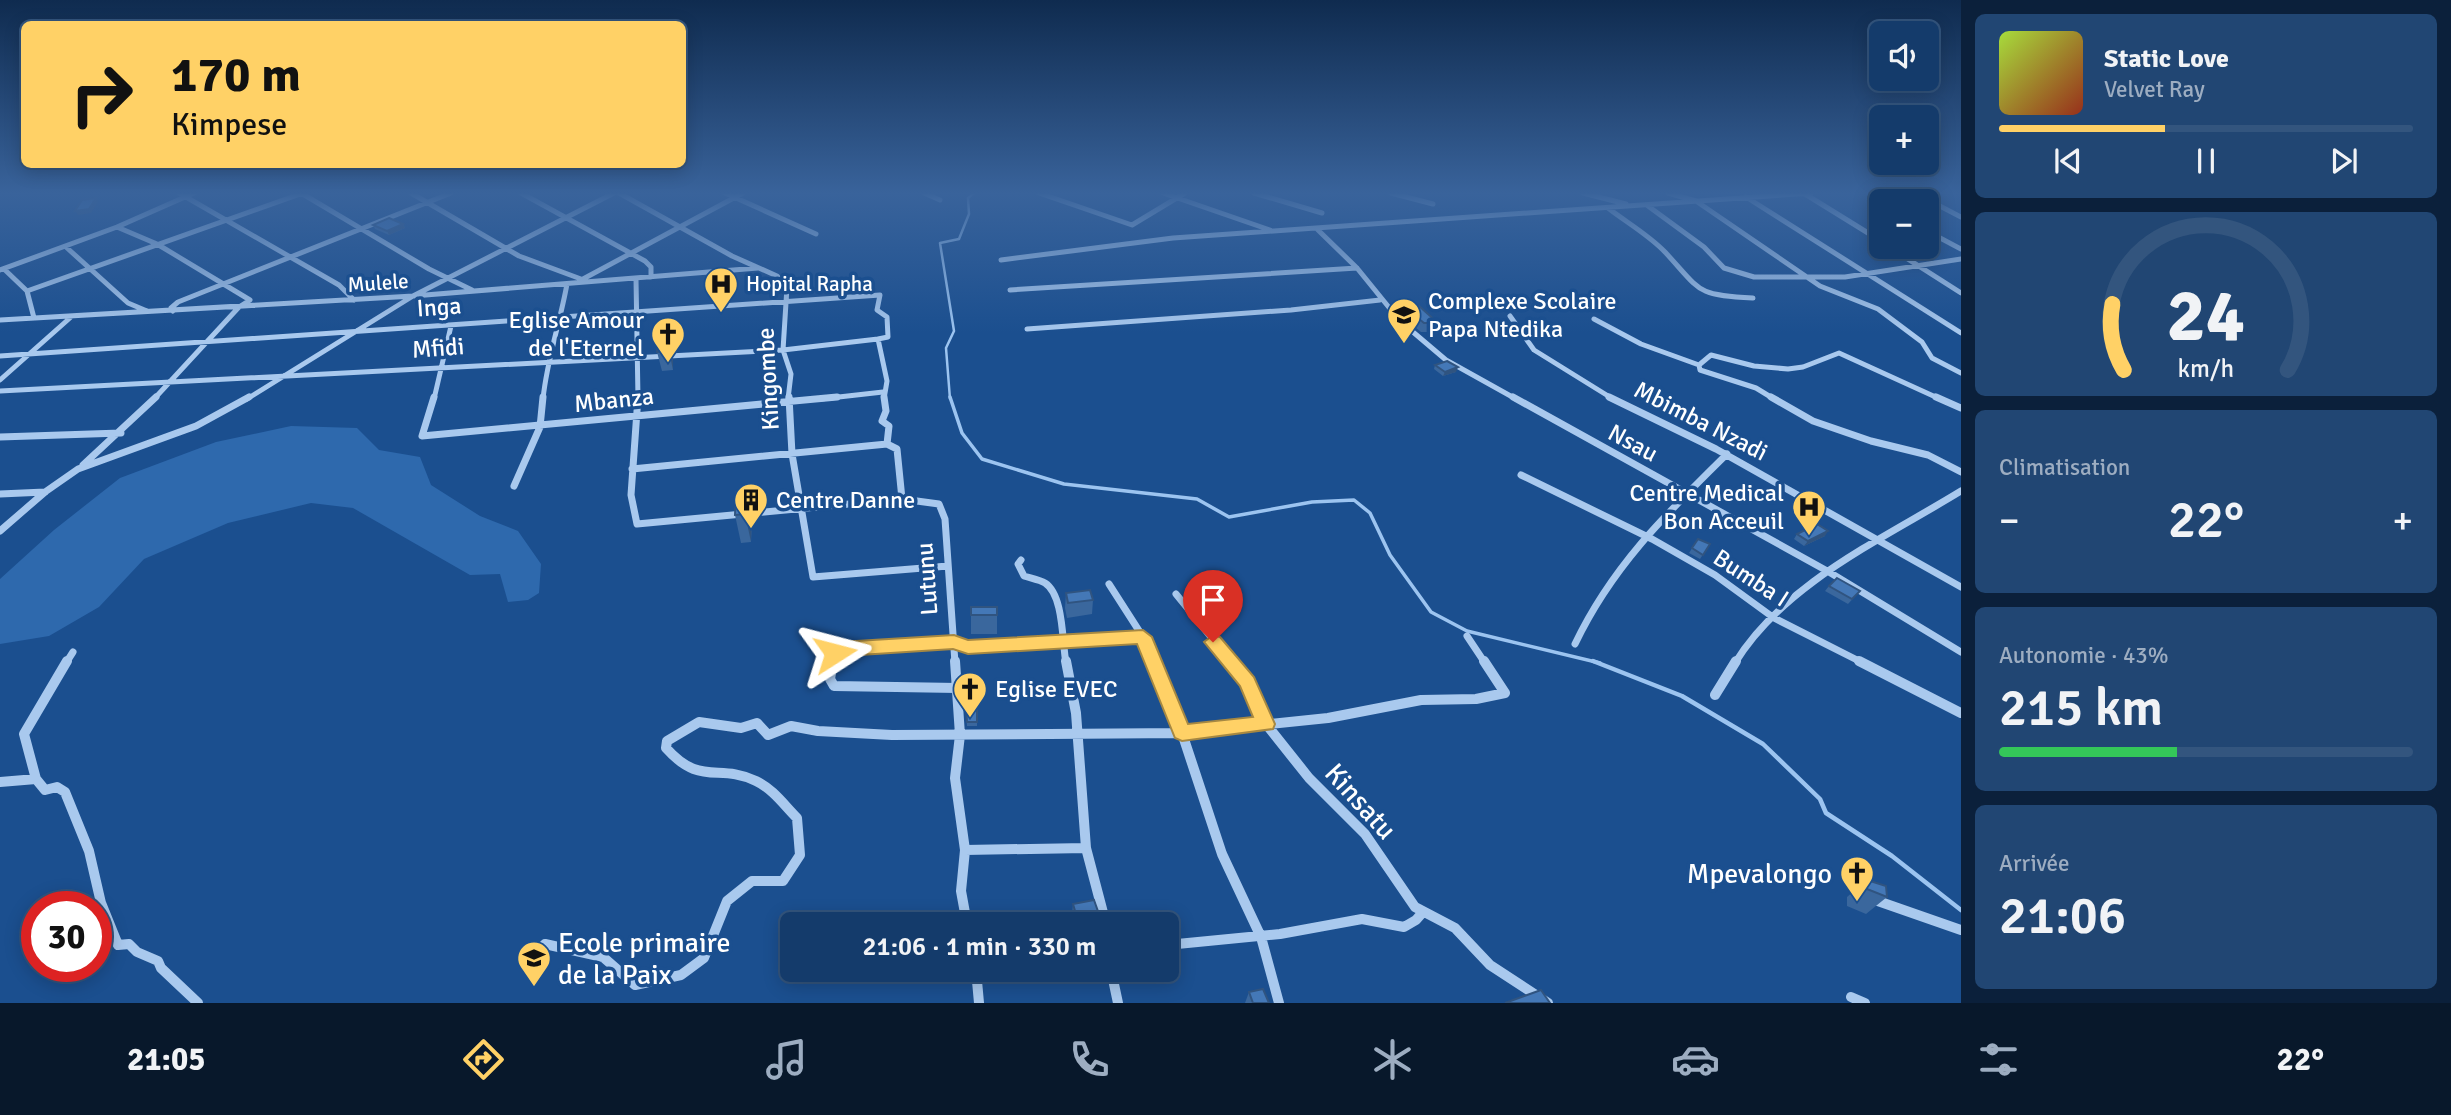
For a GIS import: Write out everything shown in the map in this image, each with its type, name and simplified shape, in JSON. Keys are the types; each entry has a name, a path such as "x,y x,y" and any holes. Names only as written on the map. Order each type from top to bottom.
{"street":[{"path":"34,318 27,291 2,269 84,240"},
{"path":"0,531 121,433 170,384 239,307 250,300 147,240"},
{"path":"27,291 169,240"},
{"path":"261,240 339,285 354,300"},
{"path":"173,311 173,305 335,240"},
{"path":"385,240 446,279 476,292"},
{"path":"494,240 565,276 586,280 657,240"},
{"path":"79,469 196,425 286,377 413,296 518,240"},
{"path":"606,240 650,265 651,277"},
{"name":"Kingombe","path":"706,240 777,276 786,287 783,304 783,349 791,374 788,402 792,454 804,510 813,577 948,566"},
{"path":"1001,260 1148,240"},
{"name":"Nsau","path":"1328,240 1357,268 1380,300 1446,360 1616,457 1689,494 1829,572 1961,652"},
{"path":"1649,240 1664,251 1683,276 1698,289 1719,296 1753,298"},
{"path":"1694,240 1730,272 1775,279 1919,268 1961,259"},
{"path":"1753,240 1827,289 1878,309 1922,342 1932,358 1961,373"},
{"path":"1812,240 1961,333"},
{"path":"1944,240 1961,249"},
{"path":"66,247 128,303 151,312"},
{"path":"1906,259 1961,293"},
{"name":"Mulele","path":"0,320 476,292 586,280 636,279 758,268"},
{"path":"1010,290 1357,268"},
{"path":"632,469 887,444 897,449 902,499 637,524 631,495 632,469 638,418 636,279"},
{"path":"514,486 540,427 547,361 561,318 567,284"},
{"name":"Inga","path":"0,356 783,304 880,295 877,310 887,317 888,337 878,340"},
{"path":"1027,328 1258,316 1380,300"},
{"name":"Mbimba Nzadi","path":"1510,316 1534,350 1548,362 1591,388 1727,454 1961,587"},
{"path":"0,380 71,317"},
{"path":"1594,319 1641,344 1699,365"},
{"path":"443,366 451,326"},
{"path":"878,340 881,366 888,375 887,387 883,392 886,411 882,421 889,426 887,444"},
{"name":"Mfidi","path":"0,391 170,384 443,366 783,349 878,340"},
{"path":"1699,365 1711,355 1745,364 1800,368 1824,356 1839,353 1961,408"},
{"path":"1699,365 1700,370 1756,388 1813,421 1863,438 1928,455 1961,472"},
{"name":"Mbanza","path":"443,366 422,436 638,418 883,392"},
{"path":"0,437 121,433"},
{"path":"1575,644 1593,606 1646,534 1727,454"},
{"name":"Bumba I","path":"1521,475 1646,534 1749,598 1774,618 1961,713"},
{"path":"1714,695 1750,638 1795,597 1829,572 1961,491"},
{"path":"0,494 46,492"},
{"name":"Lutunu","path":"902,499 932,501 943,509 958,688 960,735 955,778 965,850 961,891 965,912"},
{"path":"1021,560 1018,564 1024,576 1047,584 1054,595 1063,625 1062,644 1076,713 1086,848 1103,912"},
{"path":"1109,584 1143,637 1182,733 1222,855 1261,937 1279,1003"},
{"name":"Kinsatu","path":"1176,594 1248,682 1266,724 1309,778 1365,834 1415,907 1455,928 1490,964 1548,1003"},
{"path":"529,960 545,944 603,957 635,985 681,975 704,958 727,901 752,881 783,881 800,855 797,818 767,788 751,779 702,775 680,765 666,748 667,741 699,722 741,728 757,723 768,736 791,726 818,731 960,735 1182,733 1328,718 1421,700 1476,699 1505,693 1467,636"},
{"path":"958,688 839,687 834,686 830,679 837,650 954,642 968,647 1062,644 1143,637"},
{"path":"73,652 24,734 36,779 45,790 57,787 65,792 89,851 101,904 118,945 130,944 137,952 158,961 161,968 198,1003"},
{"path":"0,782 36,779"},
{"path":"965,850 1086,848"},
{"path":"1860,894 1961,930"},
{"path":"1179,944 1261,937 1372,919 1393,927 1404,927 1419,919 1423,912"},
{"path":"976,982 979,1003"},
{"path":"1114,982 1118,1003"},
{"path":"1850,996 1866,1003"}],"shaded area":[{"path":"291,426 357,428 379,450 420,457 431,485 480,516 518,531 541,564 539,593 528,600 508,602 500,574 470,575 353,508 311,503 228,523 144,559 99,607 49,636 0,644 0,579 54,530 120,478 216,442"}],"building":[{"path":"1419,306 1438,323 1424,323 1407,309"},
{"path":"658,343 669,343 669,351 657,352"},
{"path":"1447,361 1458,367 1445,372 1435,365"},
{"path":"746,491 745,514 735,515 736,492"},
{"path":"1817,524 1828,531 1808,541 1797,534"},
{"path":"1698,539 1710,544 1703,555 1692,548"},
{"path":"1837,578 1860,591 1852,599 1829,586"},
{"path":"1090,590 1093,600 1068,603 1066,593"},
{"path":"971,607 997,607 997,615 971,615"},
{"path":"966,706 977,706 977,722 967,722"},
{"path":"1867,880 1886,886 1887,897 1867,889"},
{"path":"1094,900 1098,912 1075,912 1073,904"},
{"path":"1263,989 1269,1003 1253,1003 1249,992"},
{"path":"1541,990 1550,1003 1505,1003"}],"waterway":[{"path":"950,399 946,348 954,331 940,243 955,240"},
{"path":"950,397 962,433 982,459 1064,484 1197,499 1229,517 1312,502 1354,500 1370,513 1390,555 1431,612 1467,631 1595,662"},
{"path":"1595,662 1600,663"},
{"path":"1595,662 1682,696 1763,744 1820,799 1826,813 1892,856 1961,910"}],"place":[{"name":"Hopital Rapha","path":"721,314"},
{"name":"Complexe Scolaire Papa Ntedika","path":"1404,345"},
{"name":"Eglise Amour de l'Eternel","path":"668,364"},
{"name":"Centre Danne","path":"751,530"},
{"name":"Centre Medical Bon Acceuil","path":"1809,537"},
{"name":"Eglise EVEC","path":"970,719"},
{"name":"Mpevalongo","path":"1857,903"},
{"name":"Ecole primaire de la Paix","path":"534,988"}],"route":[{"path":"835,653 837,650 954,642 968,647 1062,644 1143,637 1182,733 1266,724 1248,682 1213,642"}]}
